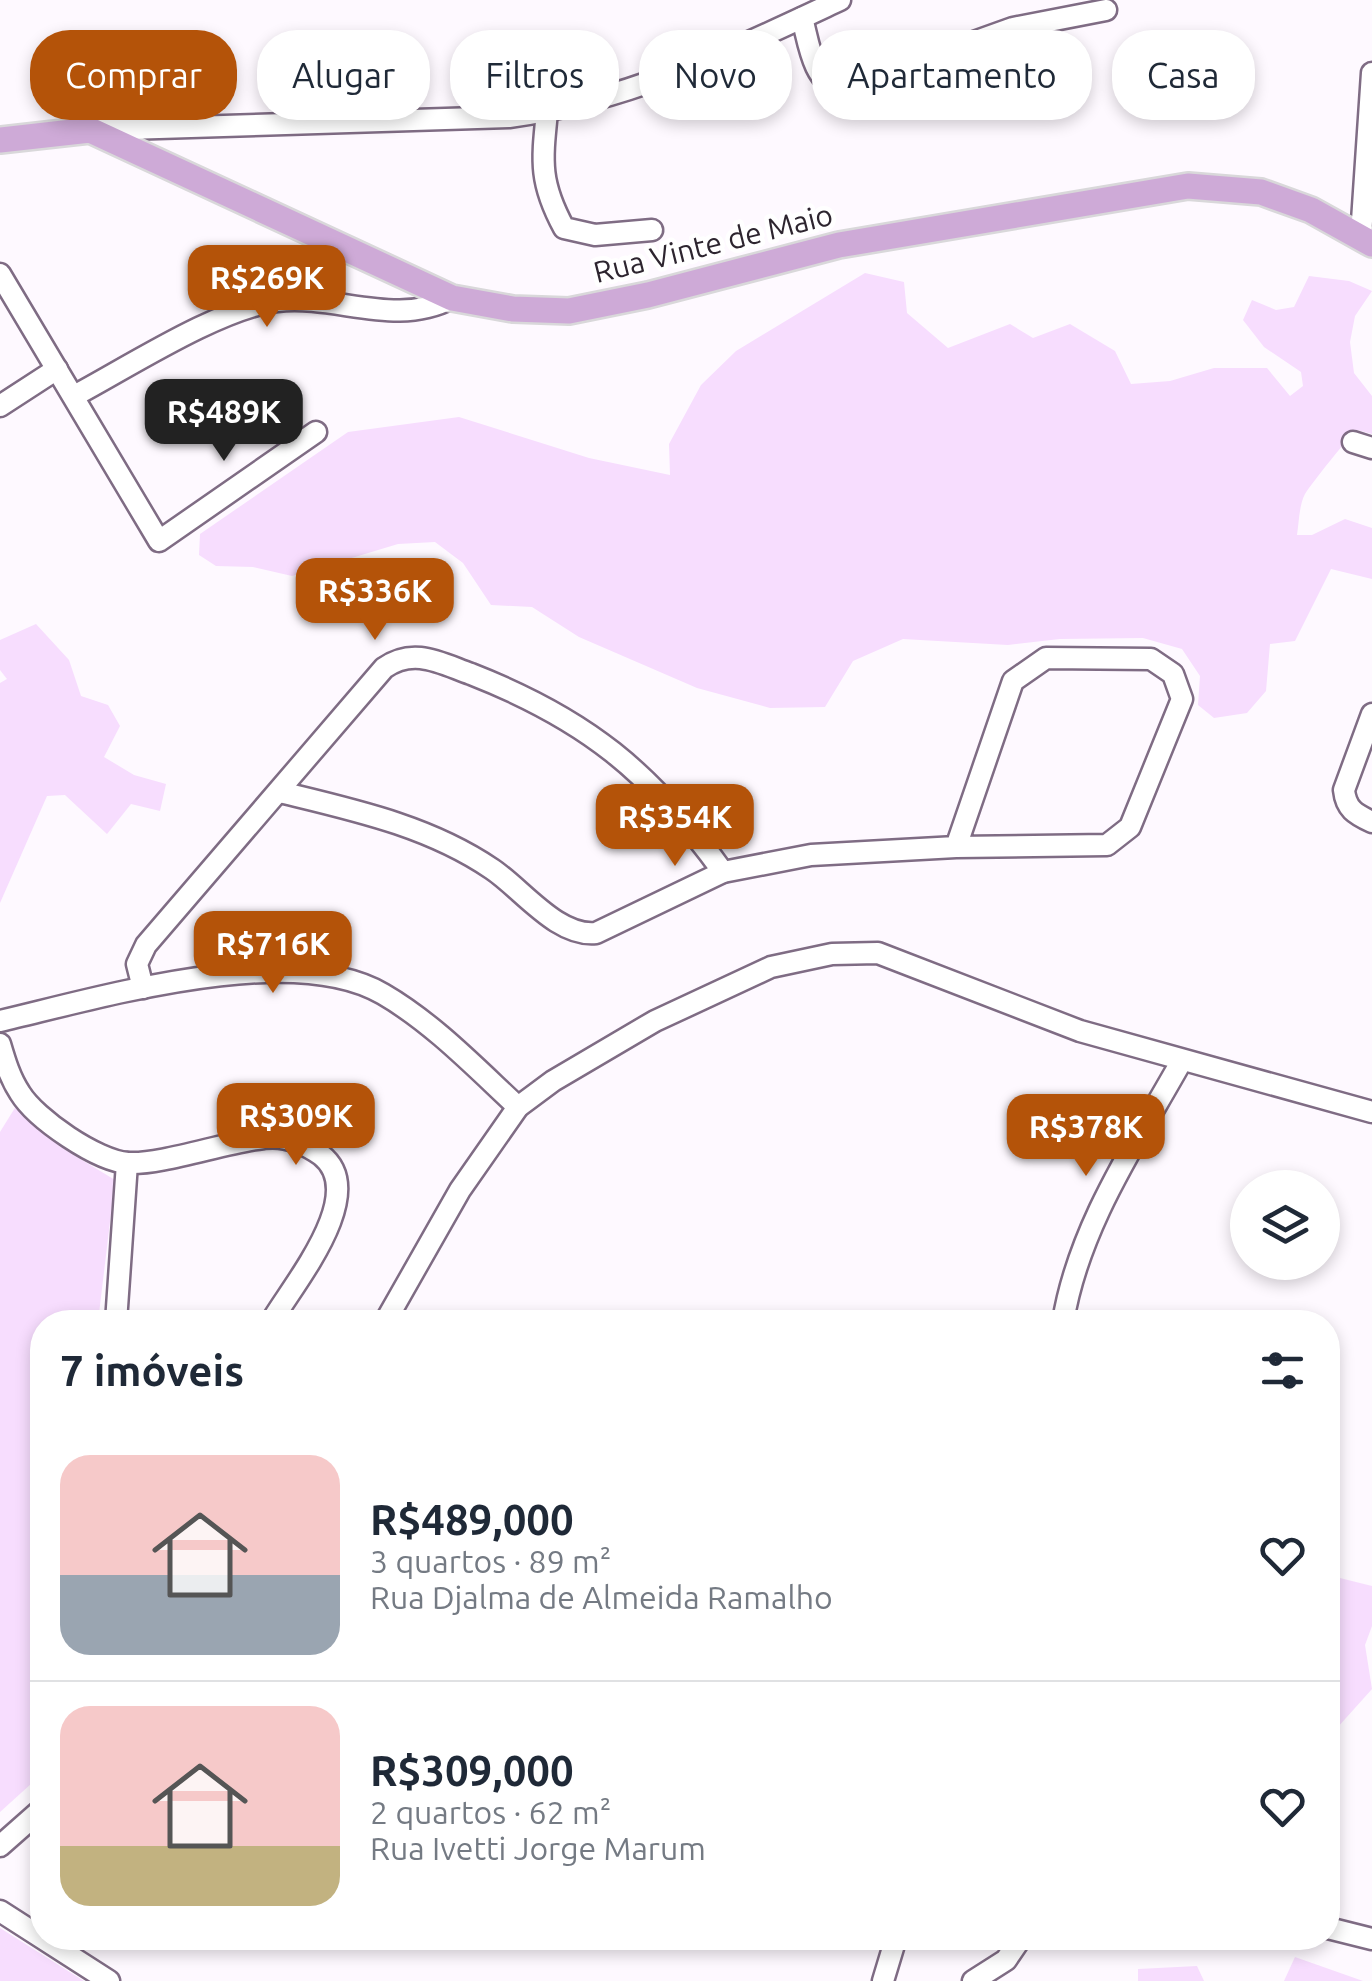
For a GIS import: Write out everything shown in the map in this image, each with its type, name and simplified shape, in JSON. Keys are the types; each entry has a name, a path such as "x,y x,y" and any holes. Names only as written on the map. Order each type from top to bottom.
{"main road":[{"name":"Rua Vinte de Maio","path":"90,130 452,298 513,309 569,311 839,245 1188,186 1262,192 1310,210 1366,240"},
{"path":"0,140 90,130"}],"street":[{"path":"619,93 840,0"},
{"path":"802,18 819,74 828,86 840,90 1013,28 1106,10"},
{"path":"1366,240 1372,72"},
{"path":"90,130 450,119"},
{"path":"545,120 540,158 543,180 564,228 594,235 652,230"},
{"path":"0,274 158,541 316,432"},
{"path":"74,396 222,319 276,301 409,313 452,298"},
{"path":"0,406 57,369"},
{"path":"143,988 137,964 140,954 384,668 407,656 420,656 532,698 603,741 662,798 723,872"},
{"path":"280,792 435,836 493,870 563,925 584,934 611,929 723,872 811,855 956,846 1107,845 1130,827 1182,699 1173,674 1151,659 1046,658 1028,667 1013,681 956,846"},
{"path":"1372,714 1344,790 1346,802 1355,814 1372,822"},
{"path":"393,1310 460,1190 518,1107 553,1080 655,1021 771,967 832,954 878,953 1080,1032 1372,1112"},
{"path":"0,1021 143,988 269,970 336,976 382,993 454,1048 518,1107"},
{"path":"0,1044 21,1096 43,1118 89,1150 127,1163 268,1137 304,1143 331,1163 341,1188 335,1215 278,1310"},
{"path":"1065,1310 1102,1202 1181,1062"},
{"path":"117,1310 127,1163"},
{"path":"0,1846 30,1820"},
{"path":"0,1911 30,1930"},
{"path":"1340,1931 1372,1939"},
{"path":"61,1950 109,1981"},
{"path":"883,1981 892,1950"},
{"path":"973,1981 1006,1960 1013,1950"}],"shaded area":[{"path":"865,273 904,282 907,313 948,348 1010,324 1033,338 1070,324 1115,351 1131,384 1170,381 1214,368 1267,368 1290,396 1303,386 1301,372 1264,347 1243,320 1252,300 1276,310 1294,307 1309,276 1349,281 1372,291 1355,316 1350,342 1354,373 1372,396 1372,434 1357,430 1315,480 1303,498 1297,535 1312,535 1345,519 1372,528 1372,579 1331,569 1295,641 1270,644 1266,691 1247,713 1214,718 1198,705 1200,676 1182,649 1143,638 1060,639 1008,645 903,639 853,661 825,707 770,708 697,688 579,637 532,607 491,605 463,563 435,542 398,544 292,576 253,567 216,566 199,555 200,534 348,432 459,417 589,458 670,475 669,444 701,385 736,351"},
{"path":"36,624 69,660 81,696 108,705 120,726 104,757 134,775 166,784 160,811 131,804 107,834 65,795 47,796 0,903 0,683 7,679 0,670 0,640"},
{"path":"18,1103 59,1146 115,1180 99,1310 30,1310 30,1785 0,1812 0,1132"},
{"path":"1340,1578 1372,1586 1372,1626 1365,1645 1372,1689 1340,1725"},
{"path":"0,1928 84,1981 0,1981"},
{"path":"1295,1957 1363,1981 1284,1981"},
{"path":"1197,1966 1204,1981 1138,1981 1138,1969"}]}
